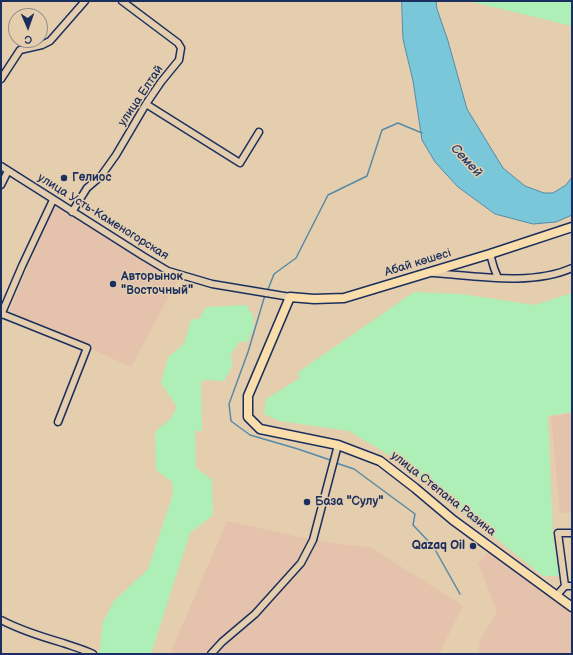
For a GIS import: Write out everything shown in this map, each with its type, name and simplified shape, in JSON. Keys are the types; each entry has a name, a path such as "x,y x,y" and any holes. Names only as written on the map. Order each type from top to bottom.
{"main road":[{"name":"Абай көшесі","path":"290,297 314,299 344,298 490,254 572,227"},
{"name":"улица Степана Разина","path":"290,297 269,350 248,396 248,417 260,429 338,445 380,460 453,520 572,607"}],"street":[{"path":"1,79 20,50 42,45 50,41 85,1"},
{"name":"улица Елтай","path":"72,212 87,188 102,176 146,104 179,60 181,48 178,43 122,1"},
{"path":"146,104 240,163 259,132"},
{"name":"улица Усть-Каменогорская","path":"1,166 168,271 207,283 268,293"},
{"path":"1,186 8,170"},
{"path":"53,200 1,315 87,348 58,422"},
{"path":"490,254 498,278"},
{"path":"429,272 524,279 540,277 572,268"},
{"name":"Абай көшесі","path":"268,293 290,297"},
{"path":"212,654 222,642 255,614 301,563 313,540 338,445"},
{"path":"565,586 558,533 572,533"},
{"path":"557,595 565,586 572,586"},
{"path":"1,620 13,626 63,644 84,649 93,654"}],"shaded area":[{"path":"55,203 177,281 131,367 9,311"},
{"path":"572,413 572,512 560,513 551,417"},
{"path":"227,521 313,540 372,548 463,606 439,654 170,654"},
{"path":"489,552 547,591 572,613 572,654 478,654 480,640 497,612 478,563"}],"green space":[{"path":"468,1 572,1 572,26"},
{"path":"414,292 461,294 535,305 572,293 572,412 548,416 553,536 559,576 543,576 399,461 349,431 279,421 264,414 266,399 300,378 297,373"},
{"path":"246,305 254,317 253,329 247,342 239,342 231,355 232,367 224,381 205,380 201,382 202,431 195,431 196,468 212,480 213,515 190,533 151,654 99,654 103,622 114,601 148,569 173,494 172,482 156,470 155,432 170,419 177,407 161,383 168,357 184,344 191,319 199,319 206,307"}],"water":[{"name":"Семей","path":"402,1 436,1 437,9 448,41 467,109 503,168 525,186 544,193 553,193 566,185 572,177 572,215 556,222 533,224 495,214 458,187 435,162 422,140 413,81 403,39"}],"waterway":[{"path":"267,292 274,274 296,258 328,195 367,176 382,130 398,123 422,133"},
{"path":"265,295 248,352 229,404 231,421 250,435 333,461"},
{"path":"336,463 354,469 415,514 413,525 433,546 460,594"}],"place":[{"name":"Гелиос","path":"64,178"},
{"name":"Авторынок \"Восточный\"","path":"113,284"},
{"name":"База \"Сулу\"","path":"307,502"},
{"name":"Qazaq Oil","path":"473,546"}]}
